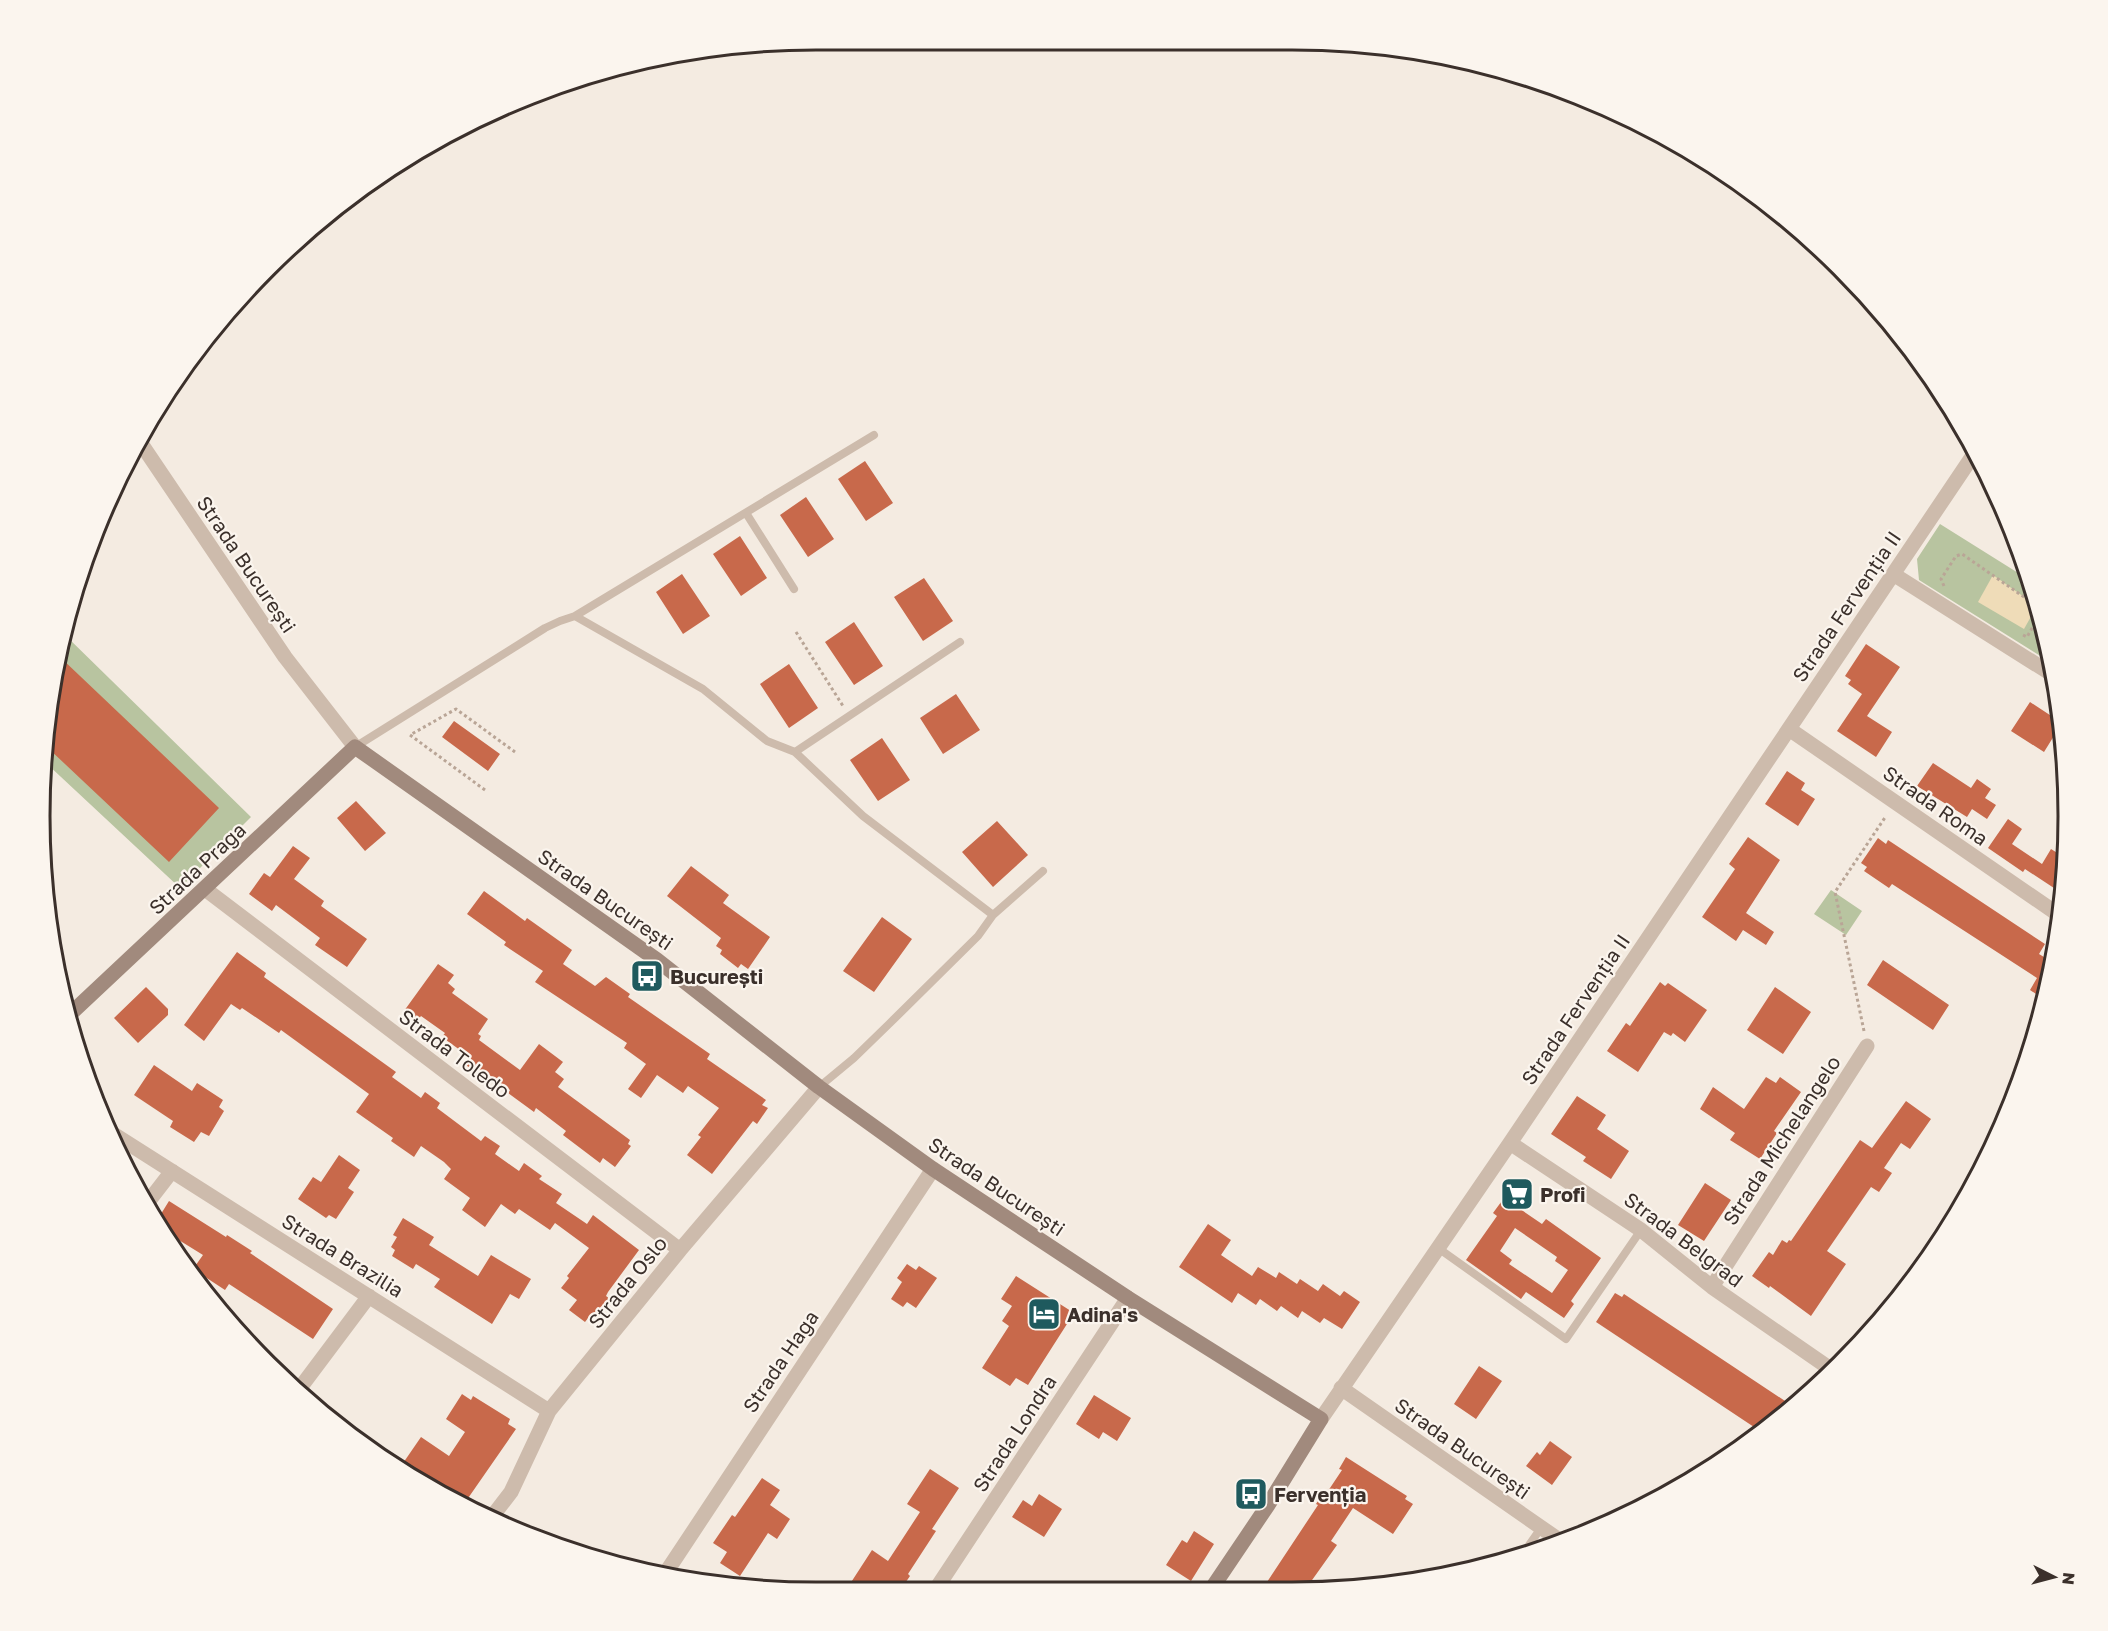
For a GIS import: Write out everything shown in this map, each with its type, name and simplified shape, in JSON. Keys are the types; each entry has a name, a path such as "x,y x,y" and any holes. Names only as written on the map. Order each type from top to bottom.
{"street":[{"name":"Strada București","path":"144,448 285,657 355,747 657,960 819,1088 933,1169 1128,1298 1321,1419"},
{"name":"Strada Fervenția II","path":"1216,1582 1268,1505 1341,1388 1510,1143 1970,459"},
{"path":"1893,574 2045,670"},
{"name":"Strada Roma","path":"1789,729 2052,910"},
{"name":"Strada Praga","path":"75,1010 355,747"},
{"name":"Strada Toledo","path":"205,889 680,1250"},
{"name":"Strada Michelangelo","path":"1712,1287 1866,1046"},
{"name":"Strada Oslo","path":"496,1511 511,1492 549,1411 680,1250 819,1088"},
{"name":"Strada Brazilia","path":"122,1140 549,1411"},
{"name":"Strada Belgrad","path":"1510,1143 1641,1230 1712,1287 1825,1365"},
{"name":"Strada Haga","path":"669,1568 933,1169"},
{"path":"152,1197 172,1171"},
{"path":"303,1384 369,1296"},
{"name":"Strada Londra","path":"941,1582 1128,1298"},
{"name":"Strada București","path":"1341,1388 1553,1536"}],"lane":[{"path":"355,747 545,628 575,616 874,435"},
{"path":"746,513 794,589"},
{"path":"575,616 703,689 767,741 795,752 863,816 993,915"},
{"path":"795,752 960,642"},
{"path":"819,1088 854,1058 935,980 978,936 993,915 1043,871"},
{"path":"1438,1248 1566,1339 1641,1230"},
{"path":"1530,1544 1541,1528"}],"path":[{"path":"1952,591 1942,585 1941,579 1956,556 1962,554 2027,599"},
{"path":"2017,631 2027,637 2034,626"},
{"path":"796,632 849,715"},
{"path":"485,790 410,735 456,709 515,752"},
{"path":"1866,1046 1835,892 1895,802"}],"green space":[{"path":"1940,524 2019,574 2042,657 1919,580 1917,559"},
{"path":"70,640 251,817 180,888 51,768 56,716"},
{"path":"1831,890 1862,911 1846,935 1814,914"}],"sand":[{"path":"1993,575 2027,599 2032,616 2024,629 1978,602"}],"building":[{"path":"865,461 893,503 866,521 838,479"},
{"path":"806,497 834,539 808,557 780,515"},
{"path":"740,536 767,578 741,596 713,554"},
{"path":"682,574 710,616 683,634 656,592"},
{"path":"924,578 953,621 923,641 894,597"},
{"path":"854,622 883,666 854,685 825,642"},
{"path":"1866,644 1900,667 1867,716 1892,732 1876,757 1837,731 1862,694 1848,684 1851,680 1845,676"},
{"path":"65,662 219,808 169,862 52,752"},
{"path":"789,664 818,708 789,728 760,684"},
{"path":"956,694 980,730 943,754 920,718"},
{"path":"2030,702 2052,716 2054,736 2044,752 2011,731"},
{"path":"454,721 500,754 488,771 442,737"},
{"path":"882,738 910,780 878,801 850,760"},
{"path":"1933,763 1971,788 1977,779 1991,789 1985,798 1996,805 1987,819 1972,809 1967,817 1917,786"},
{"path":"1787,771 1805,783 1801,790 1815,799 1798,826 1765,804"},
{"path":"356,801 386,833 365,851 337,818"},
{"path":"2008,819 2022,829 2012,844 2042,864 2051,849 2057,853 2055,889 2025,869 2023,872 1988,848"},
{"path":"997,821 1028,855 993,887 962,852"},
{"path":"1748,837 1780,860 1746,913 1774,932 1766,945 1743,930 1736,941 1702,917 1735,869 1729,864"},
{"path":"1878,838 1886,844 1888,840 2045,944 2039,954 2045,958 2037,995 2030,990 2037,978 1892,884 1889,888 1864,871 1867,867 1861,863"},
{"path":"293,846 310,858 294,879 324,901 321,906 367,939 347,967 315,945 320,938 276,905 272,911 249,894 264,873 270,877"},
{"path":"691,866 729,895 723,903 770,937 748,969 741,964 738,968 720,954 722,950 716,946 721,938 667,896"},
{"path":"484,891 525,921 527,918 572,950 563,964 595,986 606,977 630,994 628,997 710,1054 707,1059 766,1100 762,1105 768,1108 757,1124 753,1121 712,1174 687,1155 701,1137 698,1135 719,1108 688,1086 683,1093 657,1075 641,1098 628,1089 646,1064 624,1048 627,1043 535,982 543,971 504,945 506,942 467,914"},
{"path":"882,917 912,939 874,992 843,971"},
{"path":"237,952 266,973 264,977 396,1072 392,1077 421,1098 425,1092 440,1103 437,1108 481,1141 485,1136 500,1146 495,1154 519,1171 524,1163 542,1176 539,1179 562,1194 556,1203 587,1224 593,1215 639,1250 608,1292 606,1296 610,1299 596,1316 592,1313 585,1322 569,1310 577,1300 561,1288 569,1278 567,1276 589,1248 555,1223 550,1230 519,1209 515,1214 501,1204 485,1227 462,1210 470,1198 444,1179 451,1169 444,1162 421,1146 414,1157 391,1141 393,1138 356,1112 369,1094 281,1030 279,1033 242,1008 240,1010 231,1004 204,1041 184,1025"},
{"path":"1883,960 1949,1005 1933,1030 1867,985"},
{"path":"438,964 454,975 448,983 455,989 452,993 488,1019 478,1034 481,1036 479,1040 520,1070 539,1044 563,1062 555,1072 564,1079 558,1087 630,1140 628,1144 631,1146 615,1167 603,1158 600,1163 563,1135 566,1131 536,1108 534,1112 508,1093 510,1090 488,1074 484,1079 466,1065 471,1058 442,1037 445,1033 421,1016 417,1021 404,1011"},
{"path":"1660,982 1665,986 1668,983 1707,1010 1685,1042 1673,1033 1671,1036 1664,1032 1638,1072 1607,1051 1626,1023 1630,1026"},
{"path":"146,987 168,1009 168,1015 138,1043 114,1018"},
{"path":"1775,987 1811,1012 1783,1054 1747,1030"},
{"path":"154,1065 192,1091 197,1083 223,1100 219,1107 224,1111 209,1136 201,1132 194,1142 170,1127 173,1121 134,1095"},
{"path":"1766,1077 1776,1083 1780,1077 1801,1092 1774,1131 1777,1133 1760,1159 1730,1140 1735,1133 1700,1109 1713,1087 1744,1109"},
{"path":"1577,1096 1606,1115 1597,1129 1629,1151 1611,1179 1583,1161 1586,1157 1551,1134"},
{"path":"1906,1101 1931,1119 1910,1149 1901,1143 1884,1168 1892,1173 1879,1192 1871,1187 1827,1251 1846,1264 1811,1316 1770,1286 1769,1288 1752,1276 1769,1252 1773,1255 1782,1240 1787,1243 1791,1241 1860,1140 1872,1148"},
{"path":"339,1155 360,1170 348,1188 354,1192 336,1219 329,1215 326,1218 298,1199 313,1177 321,1182"},
{"path":"1705,1183 1731,1200 1704,1241 1678,1225"},
{"path":"1504,1198 1542,1224 1546,1219 1601,1258 1571,1301 1574,1304 1564,1318 1526,1292 1521,1299 1466,1260 1497,1216 1493,1213","holes":["1515,1228 1557,1257 1555,1261 1568,1270 1552,1293 1509,1264 1512,1260 1500,1251"]},
{"path":"169,1201 252,1251 250,1253 333,1309 313,1339 229,1284 225,1290 204,1276 196,1265 203,1255 178,1240 161,1213"},
{"path":"403,1218 434,1237 429,1245 478,1276 491,1255 531,1279 519,1299 510,1294 492,1324 434,1287 440,1279 416,1264 413,1269 392,1256 395,1250 391,1247 397,1237 393,1235"},
{"path":"1208,1224 1231,1240 1221,1255 1252,1276 1258,1267 1276,1278 1279,1272 1297,1284 1300,1279 1318,1291 1323,1284 1340,1296 1344,1291 1360,1302 1342,1329 1324,1318 1320,1323 1302,1311 1298,1318 1281,1306 1277,1311 1260,1299 1256,1305 1238,1293 1232,1303 1179,1267"},
{"path":"907,1264 916,1270 919,1266 937,1278 916,1308 907,1302 903,1307 891,1299 902,1282 897,1278"},
{"path":"1016,1276 1074,1313 1028,1385 1016,1378 1010,1386 982,1368 1009,1326 1002,1321 1012,1306 1001,1299"},
{"path":"1615,1293 1622,1297 1624,1294 1785,1401 1754,1427 1596,1322"},
{"path":"1479,1366 1502,1381 1476,1419 1454,1404"},
{"path":"462,1394 471,1400 473,1396 510,1419 508,1424 516,1429 468,1498 404,1461 421,1437 449,1456 465,1432 446,1419"},
{"path":"1094,1395 1131,1418 1117,1441 1103,1432 1099,1439 1076,1424"},
{"path":"1550,1441 1572,1457 1552,1485 1526,1466 1537,1452 1540,1455"},
{"path":"1346,1457 1407,1496 1405,1499 1413,1504 1393,1534 1353,1508 1331,1541 1337,1545 1311,1581 1267,1582 1318,1505 1316,1504 1323,1493 1326,1494 1342,1470 1339,1469"},
{"path":"930,1469 959,1488 932,1529 936,1531 908,1574 910,1576 906,1582 851,1582 872,1550 888,1561 920,1512 907,1504"},
{"path":"762,1478 780,1490 770,1505 790,1519 777,1539 768,1533 740,1576 720,1563 727,1552 713,1543 732,1515 735,1517"},
{"path":"1039,1494 1062,1509 1044,1537 1012,1517 1023,1500 1032,1506"},
{"path":"1194,1531 1214,1544 1191,1581 1166,1565 1182,1540 1187,1543"}],"place":[{"name":"București","path":"647,976"},
{"name":"Profi","path":"1517,1194"},
{"name":"Adina's","path":"1044,1314"},
{"name":"Fervenția","path":"1251,1494"}]}
